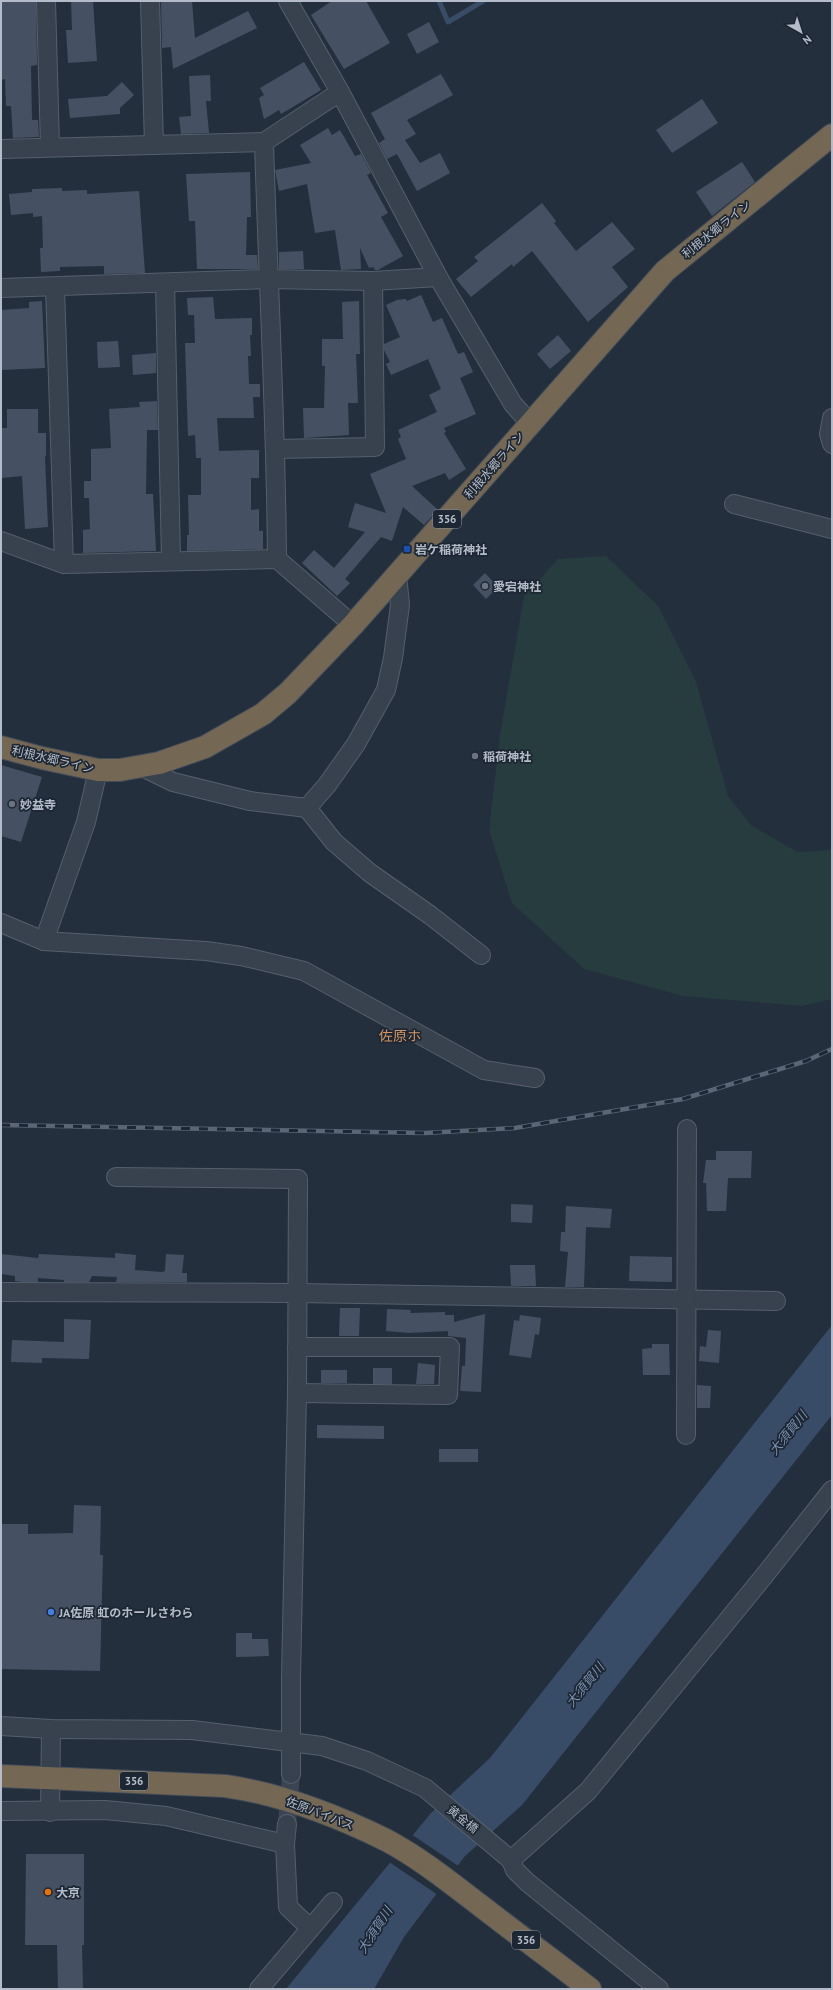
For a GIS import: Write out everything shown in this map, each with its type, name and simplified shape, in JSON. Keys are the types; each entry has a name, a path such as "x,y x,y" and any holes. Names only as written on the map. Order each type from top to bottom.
{"highway":[{"name":"利根水郷ライン","path":"1,747 42,758 98,770 142,768 205,747 263,714 288,693 353,625 665,271 832,135"},
{"name":"佐原バイパス","path":"1,1776 160,1782 244,1789 301,1804 333,1816 387,1841 429,1867 590,1989"}],"street":[{"path":"46,1 50,147"},
{"path":"150,1 154,145"},
{"path":"288,1 340,92 438,277 513,404 530,423"},
{"path":"1,149 264,142 340,92"},
{"path":"264,142 267,279 276,449 277,559"},
{"path":"1,288 267,279 373,281 438,277"},
{"path":"276,449 375,447 373,281"},
{"path":"165,283 171,560"},
{"path":"55,287 64,564"},
{"path":"832,418 829,434 832,444"},
{"path":"734,504 832,529"},
{"path":"1,541 64,564 171,560 277,559 353,625"},
{"path":"307,808 327,786 356,744 386,690 393,658 400,605 397,575"},
{"path":"142,768 173,782 250,801 307,808 334,842 352,858 481,955"},
{"path":"44,941 86,822 98,770"},
{"path":"1,923 44,941 206,951 241,956 304,971 484,1070 535,1078"},
{"path":"686,1435 688,1129"},
{"path":"116,1177 298,1179 297,1393 291,1670 291,1774"},
{"path":"1,1292 297,1293 776,1301"},
{"path":"297,1347 450,1347 448,1394 297,1393"},
{"path":"506,1855 588,1791 764,1576 832,1490"},
{"name":"黄金橋","path":"1,1726 51,1729 192,1730 322,1746 367,1761 425,1788 506,1855 515,1870 527,1882 659,1989"},
{"path":"50,1812 51,1729"},
{"path":"1,1811 50,1812 105,1810 166,1816 285,1844"},
{"path":"287,1824 285,1844 288,1907 310,1928"},
{"path":"259,1989 333,1902"}],"green space":[{"path":"606,556 658,606 696,682 728,796 752,826 798,852 832,850 832,999 802,1006 683,996 584,969 512,903 489,830 500,735 524,596 558,559"}],"water":[{"name":"大須賀川","path":"832,1325 832,1415 522,1805 465,1856 404,1937 374,1989 286,1989 431,1813 490,1758"}],"pier":[{"path":"411,1834 460,1867 438,1895 389,1862"}],"building":[{"path":"1,1 36,1 37,65 31,66 32,120 38,120 39,137 13,138 11,106 6,106 5,79 1,80"},
{"path":"71,1 93,1 97,61 68,63 66,30 72,30"},
{"path":"161,1 192,1 195,38 248,11 257,28 173,69 171,47 162,48"},
{"path":"332,1 366,1 390,43 344,69 311,15"},
{"path":"429,22 439,42 417,54 407,34"},
{"path":"304,62 321,90 281,114 279,110 264,119 259,98 264,95 260,88"},
{"path":"441,74 453,95 407,120 416,134 405,140 420,163 440,153 450,173 417,191 397,154 387,159 379,143 385,139 371,113"},
{"path":"210,75 211,101 206,101 209,133 181,134 179,117 191,116 189,76"},
{"path":"122,82 134,95 120,108 120,114 70,118 68,99 107,96"},
{"path":"702,99 718,123 672,153 656,130"},
{"path":"328,128 332,135 340,130 355,156 361,154 371,173 367,175 388,213 381,217 403,256 378,270 375,270 373,267 369,268 360,248 361,269 341,270 335,230 315,233 307,184 279,191 275,170 311,163 300,145"},
{"path":"742,162 755,182 712,216 696,192"},
{"path":"250,172 251,217 247,217 246,255 257,255 258,269 197,269 195,221 189,221 186,174"},
{"path":"62,188 62,191 87,190 87,194 139,191 145,273 104,274 104,266 60,267 60,271 41,272 40,248 43,248 42,216 33,217 33,213 11,215 9,194 32,192 32,189"},
{"path":"542,203 556,221 554,223 576,251 612,222 635,249 612,267 628,287 588,322 532,251 513,267 512,264 471,297 456,279 478,261 474,257"},
{"path":"303,251 304,269 279,269 279,252"},
{"path":"421,295 433,322 442,318 458,354 464,352 473,372 460,378 476,414 444,428 446,432 444,433 466,469 449,480 445,473 412,486 438,510 424,525 403,507 392,541 381,537 345,579 350,583 337,596 302,563 314,550 334,568 365,532 348,527 355,503 386,513 370,474 406,459 398,439 401,437 398,430 437,412 429,395 441,389 428,359 391,375 386,364 390,362 384,350 384,344 400,337 386,305 397,300 406,299 407,301"},
{"path":"213,297 215,319 252,318 252,335 250,335 251,356 248,356 249,384 260,384 260,397 253,397 254,418 217,418 219,451 259,450 259,478 251,478 251,510 259,509 259,531 263,531 263,549 187,551 187,535 189,535 188,495 201,495 201,458 196,458 195,435 188,436 185,343 195,343 194,315 188,315 187,298"},
{"path":"42,301 45,368 1,370 1,310 29,308 29,302"},
{"path":"359,301 360,354 356,354 358,403 348,403 349,435 304,438 303,408 324,408 325,366 322,366 322,339 343,339 342,302"},
{"path":"558,335 571,351 550,369 537,354"},
{"path":"118,341 120,367 98,368 97,342"},
{"path":"156,353 156,373 133,375 132,355"},
{"path":"157,401 158,430 147,430 146,494 153,494 156,551 83,553 83,530 90,529 89,498 84,498 84,481 91,481 91,449 111,448 109,409 140,407 139,402"},
{"path":"7,409 38,409 38,433 46,433 45,457 48,527 25,529 22,476 1,478 1,428 7,428"},
{"name":"愛宕神社","path":"485,573 498,587 486,599 473,585"},
{"name":"妙益寺","path":"1,765 42,777 21,842 1,836"},
{"path":"716,1151 752,1151 751,1178 728,1178 726,1211 707,1211 706,1183 703,1183 706,1160 716,1160"},
{"path":"511,1204 533,1205 532,1223 511,1222"},
{"path":"566,1206 612,1209 610,1228 586,1227 584,1287 565,1287 568,1252 560,1251 561,1232 565,1232"},
{"path":"115,1253 136,1255 135,1270 162,1272 165,1271 166,1254 184,1255 182,1273 187,1273 187,1282 116,1282 117,1277 92,1276 89,1282 64,1282 64,1280 38,1278 38,1282 22,1282 15,1281 15,1276 1,1274 1,1254 38,1258 39,1254 115,1258"},
{"path":"630,1256 672,1257 672,1282 629,1281"},
{"path":"510,1265 535,1265 536,1286 511,1286"},
{"path":"340,1308 360,1308 359,1336 339,1336"},
{"path":"387,1309 411,1310 410,1313 445,1312 445,1315 454,1315 454,1322 485,1314 481,1392 460,1391 462,1366 465,1366 466,1338 448,1336 448,1331 409,1333 386,1331"},
{"path":"520,1315 541,1318 539,1335 535,1334 531,1358 509,1355 514,1320 519,1321"},
{"path":"64,1319 91,1320 89,1359 42,1358 42,1363 11,1362 12,1340 64,1342"},
{"path":"708,1330 721,1331 719,1363 699,1361 700,1346 706,1347"},
{"path":"652,1344 669,1344 670,1375 643,1375 642,1349 652,1348"},
{"path":"418,1363 435,1365 434,1384 416,1384"},
{"path":"373,1368 392,1368 392,1384 373,1384"},
{"path":"321,1370 347,1370 347,1383 321,1383"},
{"path":"697,1385 711,1386 710,1408 697,1408"},
{"path":"317,1425 384,1426 384,1439 317,1438"},
{"path":"439,1449 478,1449 478,1462 439,1462"},
{"name":"JA佐原 虹のホールさわら","path":"74,1505 101,1506 100,1555 103,1555 100,1671 1,1669 1,1524 28,1524 28,1534 73,1533"},
{"path":"236,1633 252,1633 252,1639 268,1639 269,1656 236,1657"},
{"path":"26,1854 84,1854 84,1945 82,1945 83,1989 58,1989 57,1945 25,1945"}],"waterway":[{"path":"439,1 448,22 483,1"}],"tunnel":[{"path":"287,1824 291,1774"}],"railway":[{"path":"1,1125 425,1133 515,1128 683,1099 806,1061 832,1049"}],"place":[{"name":"岩ケ稲荷神社","path":"407,549"},
{"name":"愛宕神社","path":"485,586"},
{"name":"稲荷神社","path":"475,756"},
{"name":"妙益寺","path":"12,804"},
{"name":"JA佐原 虹のホールさわら","path":"51,1612"},
{"name":"大京","path":"48,1892"}],"district":[{"name":"佐原ホ","path":"400,1036"}]}
